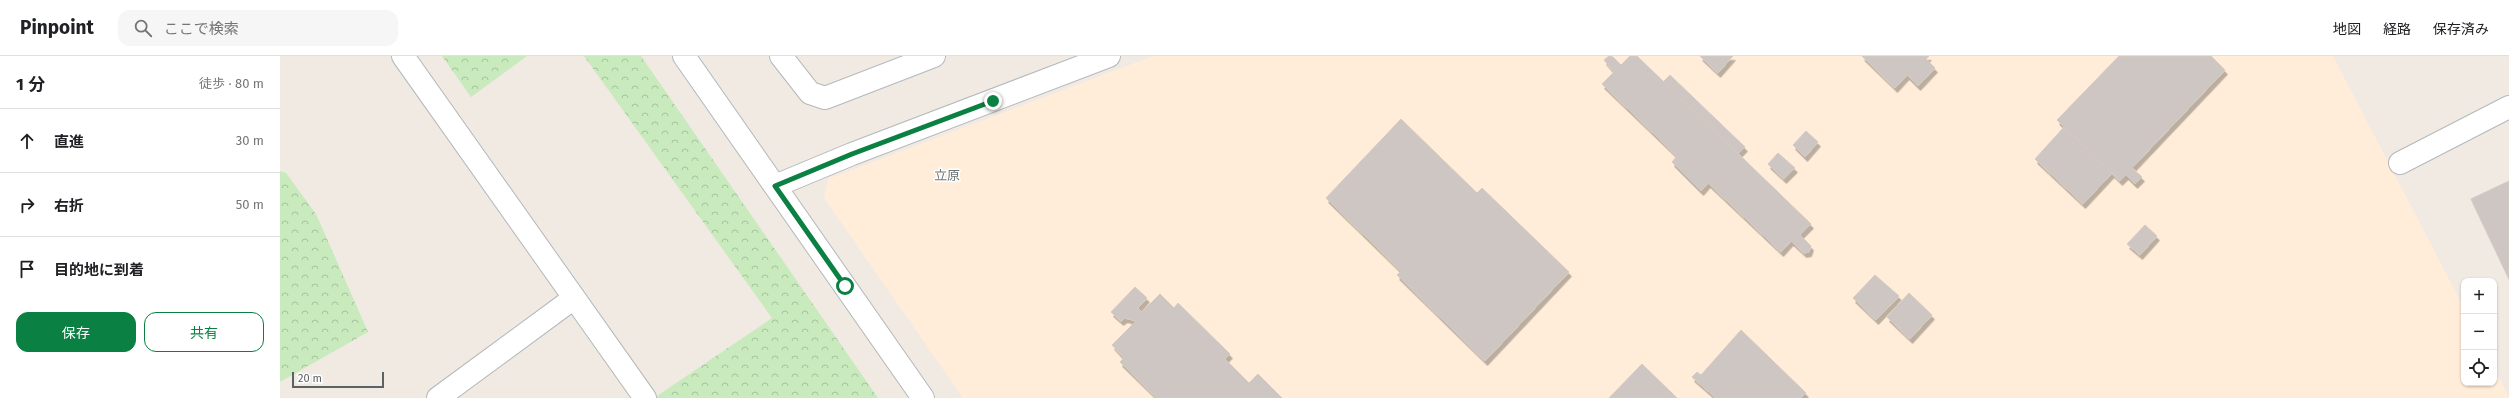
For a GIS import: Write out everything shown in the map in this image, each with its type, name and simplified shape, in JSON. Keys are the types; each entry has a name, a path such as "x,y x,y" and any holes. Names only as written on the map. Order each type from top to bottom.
{"street":[{"path":"403,56 645,398"},
{"path":"684,56 923,398"},
{"path":"781,56 810,93 825,98 934,56"},
{"path":"775,186 852,154 1109,56"},
{"path":"2400,163 2509,107"},
{"path":"438,398 574,298"}],"shaded area":[{"path":"1153,56 2333,56 2461,302 2461,386 2497,386 2497,373 2509,398 963,398 824,198 828,179"}],"green space":[{"path":"442,56 527,56 471,97"},
{"path":"584,56 641,56 878,398 654,398 772,318"},
{"path":"280,171 286,173 316,214 368,332 280,382"}],"building":[{"path":"1609,56 1613,57 1621,65 1630,56 1637,56 1811,224 1800,235 1811,246 1809,252 1804,253 1791,241 1781,252 1708,183 1701,191 1672,162 1677,156 1602,84 1614,72 1604,60"},
{"path":"1700,56 1733,56 1718,73"},
{"path":"1862,56 1929,56 1926,59 1935,68 1918,86 1907,75 1895,88"},
{"path":"2119,56 2211,56 2225,70 2132,168 2142,177 2135,184 2126,175 2120,181 2057,120"},
{"path":"1670,75 1745,147 1738,154 1663,82"},
{"path":"1401,119 1477,193 1482,188 1569,272 1485,361 1397,275 1401,271 1326,198"},
{"path":"2064,127 2112,173 2083,204 2035,159"},
{"path":"1806,131 1818,142 1805,157 1793,145"},
{"path":"1778,153 1795,168 1784,179 1768,164"},
{"path":"2509,181 2509,279 2471,199"},
{"path":"2145,225 2157,236 2140,255 2127,244"},
{"path":"1875,275 1899,296 1876,320 1853,298"},
{"path":"1135,287 1147,298 1138,308 1142,312 1160,294 1174,308 1178,303 1230,354 1225,359 1249,383 1258,374 1282,398 1157,398 1120,362 1124,358 1112,345 1136,321 1125,318 1121,321 1111,312"},
{"path":"1909,293 1932,315 1910,339 1887,317"},
{"path":"1741,330 1806,393 1800,398 1716,398 1692,377 1697,372 1701,375"},
{"path":"1642,364 1677,398 1609,398"}],"district":[{"name":"立原","path":"947,175"}],"route":[{"path":"845,286 775,186 852,154 993,101"}]}
